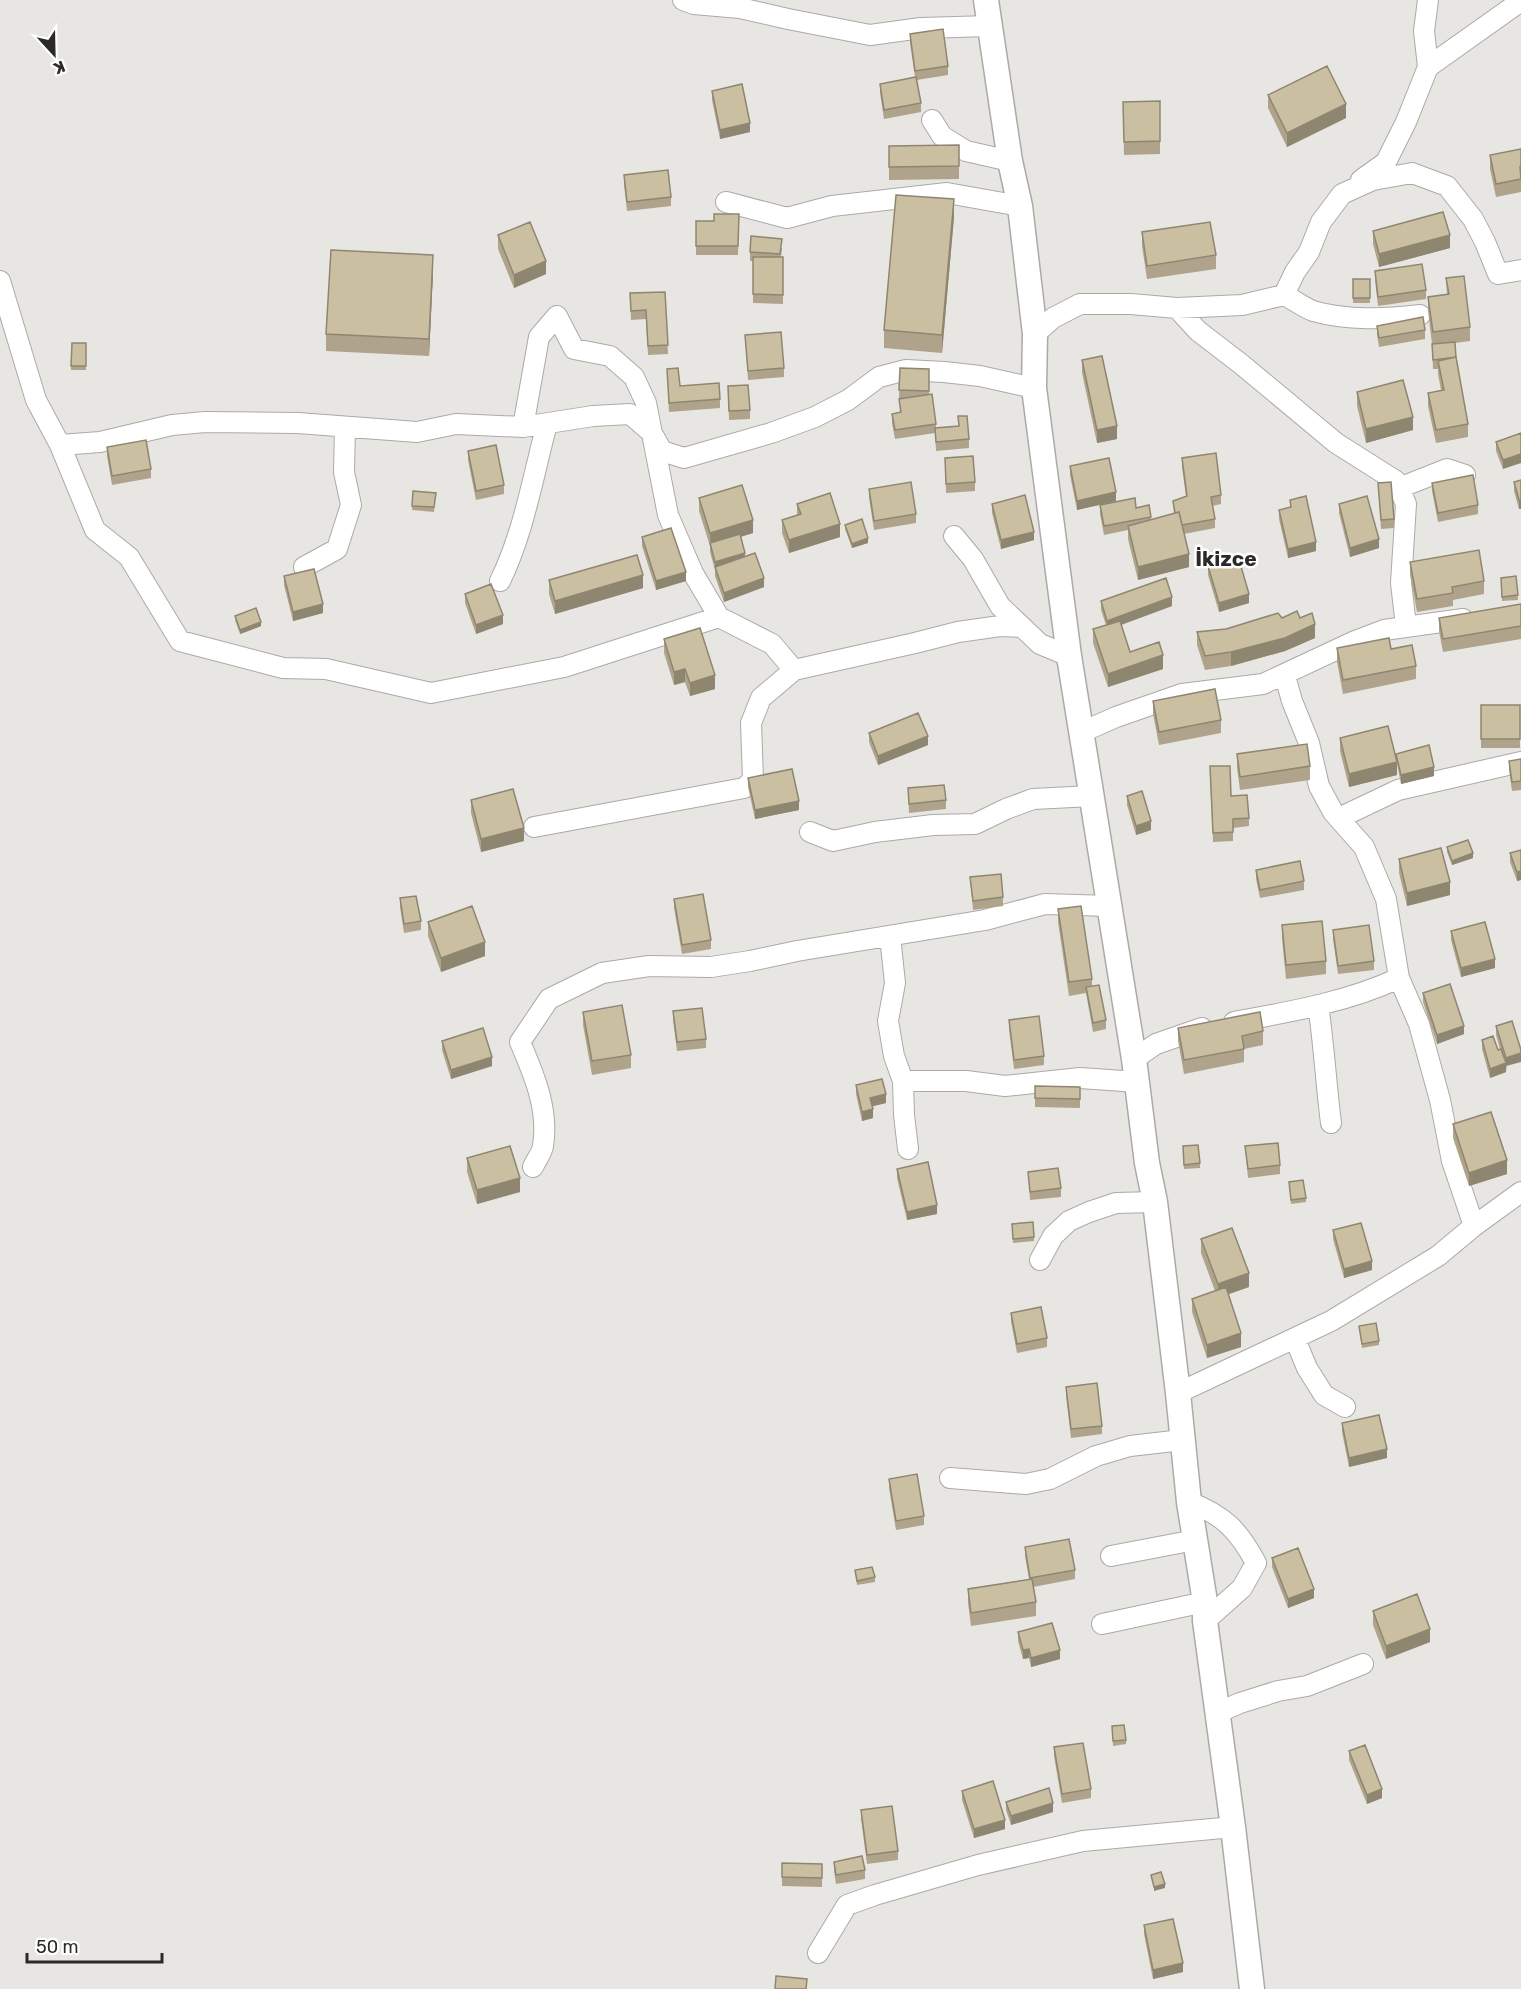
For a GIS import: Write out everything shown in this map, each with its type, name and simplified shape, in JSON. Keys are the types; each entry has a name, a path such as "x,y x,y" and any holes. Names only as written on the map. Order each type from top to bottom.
{"main road":[{"path":"986,0 1010,161 1020,206 1035,334 1034,388 1068,656 1110,906 1155,1202 1189,1502 1233,1827 1252,1989"}],"street":[{"path":"683,0 694,4 740,8 870,35 921,28 990,26"},
{"path":"1284,295 1295,272 1309,252 1321,222 1342,194 1386,162 1406,122 1428,67 1424,31 1428,0"},
{"path":"1428,67 1521,1"},
{"path":"932,120 942,136 966,151 1010,161"},
{"path":"1342,194 1373,180 1412,173 1447,186 1473,219 1498,274 1521,270"},
{"path":"726,202 787,218 832,206 947,193 1020,206"},
{"path":"0,281 36,400 60,445 95,530 129,557 180,640 283,668 326,669 431,693 564,667 718,617"},
{"path":"1035,334 1053,318 1080,304 1131,304 1177,308 1242,305 1284,295 1312,310 1350,318 1386,319 1420,315"},
{"path":"1177,308 1198,331 1241,363 1336,443 1396,481 1406,504 1401,583 1406,626"},
{"path":"523,427 539,337 557,316 574,349 610,356 634,377 646,403 668,515 693,573 718,617 772,644 794,670"},
{"path":"60,445 100,442 172,425 205,422 298,423 417,432 456,424 523,427 593,416 630,414 652,433 662,451 684,458 771,434 815,417 848,400 879,377 906,370 980,376 1034,388"},
{"path":"500,581 509,563 524,514 548,424"},
{"path":"304,567 337,549 351,505 344,472 345,427"},
{"path":"1399,488 1446,469 1465,476"},
{"path":"954,536 973,559 1000,606 1040,644 1068,656"},
{"path":"1082,732 1116,717 1182,694 1263,684 1384,630 1485,616"},
{"path":"534,827 744,788 753,780 751,723 761,698 794,670 958,632 1000,626 1021,627"},
{"path":"1285,676 1308,743 1319,786 1339,818 1364,847 1386,898 1399,978 1419,1024 1440,1100 1452,1161 1474,1226"},
{"path":"1339,818 1398,790 1521,762"},
{"path":"810,832 833,841 875,832 933,825 975,824 1006,809 1033,800 1092,796"},
{"path":"533,1167 543,1147 543,1108 535,1077 520,1042 549,999 602,973 649,966 711,967 985,920 1045,904 1110,906"},
{"path":"890,936 894,982 888,1021 894,1056 903,1081 908,1149"},
{"path":"903,1081 966,1081 1005,1086 1136,1070 1156,1044 1210,1026 1318,1005 1377,988 1399,978"},
{"path":"1318,1005 1331,1123"},
{"path":"1178,1393 1331,1321 1438,1256 1521,1192"},
{"path":"1040,1260 1053,1236 1069,1221 1116,1203 1155,1202"},
{"path":"1295,1339 1307,1368 1324,1395 1345,1407"},
{"path":"950,1478 1026,1484 1050,1479 1096,1455 1130,1446 1182,1440"},
{"path":"1102,1624 1205,1611 1242,1588 1256,1563 1244,1541 1227,1522 1189,1502"},
{"path":"1111,1556 1195,1540"},
{"path":"1217,1713 1240,1702 1307,1686 1363,1664"},
{"path":"819,1953 847,1905 875,1895 978,1865 1083,1841 1233,1827"}],"building":[{"path":"943,29 948,66 915,71 910,34"},
{"path":"1327,66 1346,104 1287,133 1268,95"},
{"path":"916,77 921,103 884,110 880,84"},
{"path":"742,84 750,123 720,130 712,91"},
{"path":"1160,101 1160,141 1124,142 1123,102"},
{"path":"959,145 959,166 889,167 889,146"},
{"path":"1521,149 1521,179 1496,184 1490,155"},
{"path":"668,170 671,197 627,202 624,175"},
{"path":"896,195 954,199 942,335 884,330"},
{"path":"1443,212 1450,235 1379,254 1373,231"},
{"path":"714,214 739,214 738,246 696,246 696,221 714,221"},
{"path":"530,222 546,261 514,275 498,235"},
{"path":"1210,222 1216,255 1147,266 1142,232"},
{"path":"751,236 782,239 780,254 750,252"},
{"path":"331,250 433,255 429,339 326,334"},
{"path":"753,257 783,257 783,295 753,294"},
{"path":"1422,264 1426,290 1378,297 1375,271"},
{"path":"1464,276 1470,327 1433,332 1428,297 1449,294 1446,278"},
{"path":"1353,279 1370,279 1370,298 1353,298"},
{"path":"665,292 668,345 648,346 646,310 631,311 630,293"},
{"path":"1423,317 1425,330 1379,338 1377,326"},
{"path":"781,332 784,368 748,371 745,335"},
{"path":"1455,342 1456,357 1433,360 1432,344"},
{"path":"72,343 86,343 86,366 71,366"},
{"path":"1102,356 1117,426 1097,430 1082,360"},
{"path":"1456,357 1468,424 1436,430 1428,393 1444,390 1438,361"},
{"path":"678,368 680,386 719,383 720,399 669,403 667,369"},
{"path":"900,368 929,369 929,391 899,390"},
{"path":"1403,380 1413,417 1366,429 1357,392"},
{"path":"748,385 750,410 729,411 728,386"},
{"path":"932,394 936,424 895,430 892,414 901,412 899,399"},
{"path":"958,416 967,416 969,439 936,442 935,428 959,426"},
{"path":"1521,433 1521,454 1503,460 1496,442"},
{"path":"146,440 151,469 112,476 107,447"},
{"path":"496,445 504,485 476,491 468,451"},
{"path":"1216,453 1221,495 1211,497 1215,519 1182,525 1179,512 1175,513 1173,501 1187,496 1182,458"},
{"path":"973,456 975,482 946,484 945,458"},
{"path":"1109,458 1116,492 1077,501 1070,466"},
{"path":"1473,475 1478,505 1438,513 1432,483"},
{"path":"1521,480 1521,500 1519,500 1514,482"},
{"path":"911,482 916,514 874,521 869,489"},
{"path":"1391,482 1394,519 1381,520 1378,483"},
{"path":"742,485 753,520 710,533 699,498"},
{"path":"413,491 436,493 434,507 412,506"},
{"path":"830,493 840,524 789,540 782,520 801,514 797,504"},
{"path":"1025,495 1034,532 1001,540 992,504"},
{"path":"1306,496 1316,542 1288,549 1279,510 1291,507 1290,500"},
{"path":"1367,496 1379,539 1350,548 1339,504"},
{"path":"1135,498 1136,508 1149,505 1151,517 1104,526 1100,505"},
{"path":"1179,512 1189,554 1138,567 1128,526"},
{"path":"862,519 868,538 852,544 845,525"},
{"path":"671,528 686,572 656,581 642,537"},
{"path":"740,534 745,553 715,562 710,543"},
{"path":"1479,550 1484,581 1452,587 1453,593 1417,599 1410,562"},
{"path":"755,553 764,578 724,593 715,567"},
{"path":"637,555 643,575 555,601 549,580"},
{"path":"1238,556 1249,594 1219,603 1208,566"},
{"path":"314,569 323,604 293,612 284,576"},
{"path":"1516,576 1518,595 1502,597 1501,578"},
{"path":"1166,578 1172,597 1107,621 1101,601"},
{"path":"491,584 503,615 476,625 465,594"},
{"path":"1521,604 1521,626 1443,639 1439,618"},
{"path":"256,608 261,622 240,630 235,616"},
{"path":"1297,611 1300,618 1312,613 1315,624 1285,638 1231,652 1205,656 1197,632 1226,629 1278,613 1282,618"},
{"path":"1120,621 1130,652 1159,642 1163,655 1108,674 1093,629"},
{"path":"700,628 715,675 690,683 685,669 674,672 664,639"},
{"path":"1389,638 1391,649 1412,645 1416,666 1343,680 1337,648"},
{"path":"1215,689 1221,720 1159,732 1153,701"},
{"path":"1481,705 1520,705 1520,739 1481,739"},
{"path":"918,713 928,736 878,756 869,733"},
{"path":"1388,726 1397,762 1349,774 1340,738"},
{"path":"1307,744 1310,766 1240,777 1237,754"},
{"path":"1429,745 1434,767 1401,775 1396,754"},
{"path":"1521,759 1521,781 1512,782 1509,761"},
{"path":"1210,766 1230,766 1231,796 1247,795 1249,818 1233,819 1233,832 1213,833"},
{"path":"792,769 799,801 755,810 748,778"},
{"path":"944,785 946,800 909,804 908,788"},
{"path":"513,789 524,828 481,839 471,800"},
{"path":"1142,791 1151,821 1136,826 1127,796"},
{"path":"1468,840 1473,853 1452,861 1447,847"},
{"path":"1441,848 1450,882 1407,893 1399,859"},
{"path":"1521,850 1521,871 1517,872 1510,853"},
{"path":"1300,861 1304,881 1260,890 1256,870"},
{"path":"1001,874 1003,897 973,901 970,877"},
{"path":"703,894 711,940 682,945 674,899"},
{"path":"416,896 421,921 404,924 400,898"},
{"path":"472,906 485,942 441,958 428,922"},
{"path":"1081,906 1092,979 1069,982 1058,909"},
{"path":"1322,921 1326,961 1286,965 1282,925"},
{"path":"1485,922 1495,959 1461,968 1451,931"},
{"path":"1369,925 1374,961 1338,966 1333,930"},
{"path":"1450,984 1464,1026 1437,1035 1423,993"},
{"path":"1099,985 1106,1020 1093,1023 1086,987"},
{"path":"622,1005 631,1055 592,1061 583,1012"},
{"path":"702,1008 706,1039 677,1042 673,1011"},
{"path":"1260,1012 1263,1031 1242,1036 1244,1049 1184,1060 1178,1028"},
{"path":"1039,1016 1044,1056 1014,1060 1009,1020"},
{"path":"1512,1021 1521,1053 1506,1058 1496,1026"},
{"path":"483,1028 492,1057 451,1070 442,1041"},
{"path":"1493,1036 1506,1063 1490,1069 1482,1040"},
{"path":"882,1079 886,1094 870,1098 873,1109 862,1112 856,1085"},
{"path":"1035,1086 1080,1087 1080,1099 1035,1098"},
{"path":"1491,1112 1507,1160 1469,1173 1453,1124"},
{"path":"1278,1143 1280,1165 1248,1169 1245,1146"},
{"path":"1198,1145 1200,1163 1184,1165 1183,1146"},
{"path":"510,1146 520,1178 477,1190 467,1158"},
{"path":"928,1162 937,1205 907,1212 897,1169"},
{"path":"1058,1168 1061,1188 1030,1192 1028,1172"},
{"path":"1303,1180 1306,1198 1291,1200 1289,1182"},
{"path":"1033,1222 1034,1237 1013,1239 1012,1224"},
{"path":"1361,1223 1372,1261 1344,1269 1333,1230"},
{"path":"1232,1228 1249,1273 1218,1284 1201,1239"},
{"path":"1226,1287 1241,1333 1207,1345 1192,1299"},
{"path":"1041,1307 1047,1338 1017,1344 1011,1313"},
{"path":"1376,1323 1379,1341 1362,1344 1359,1326"},
{"path":"1097,1383 1102,1426 1071,1429 1066,1387"},
{"path":"1379,1415 1387,1449 1349,1458 1342,1423"},
{"path":"917,1474 924,1516 896,1521 889,1479"},
{"path":"1069,1539 1075,1570 1030,1578 1025,1547"},
{"path":"1298,1548 1314,1589 1288,1599 1272,1558"},
{"path":"872,1567 875,1577 857,1581 855,1570"},
{"path":"1032,1579 1036,1602 971,1613 968,1589"},
{"path":"1417,1594 1430,1629 1386,1646 1373,1611"},
{"path":"1052,1623 1060,1650 1031,1658 1029,1649 1023,1650 1018,1632"},
{"path":"1124,1725 1126,1740 1113,1741 1112,1726"},
{"path":"1083,1743 1091,1789 1062,1794 1054,1747"},
{"path":"1365,1745 1382,1789 1367,1795 1349,1751"},
{"path":"993,1781 1005,1820 974,1829 962,1791"},
{"path":"1049,1788 1053,1803 1011,1816 1006,1802"},
{"path":"892,1806 898,1851 867,1855 861,1810"},
{"path":"862,1856 865,1870 836,1875 834,1862"},
{"path":"782,1863 822,1864 822,1878 782,1877"},
{"path":"1161,1872 1165,1884 1154,1887 1151,1875"},
{"path":"1173,1919 1183,1963 1153,1970 1144,1925"},
{"path":"776,1976 807,1979 806,1989 775,1989"}],"district":[{"name":"İkizce","path":"1226,559"}]}
